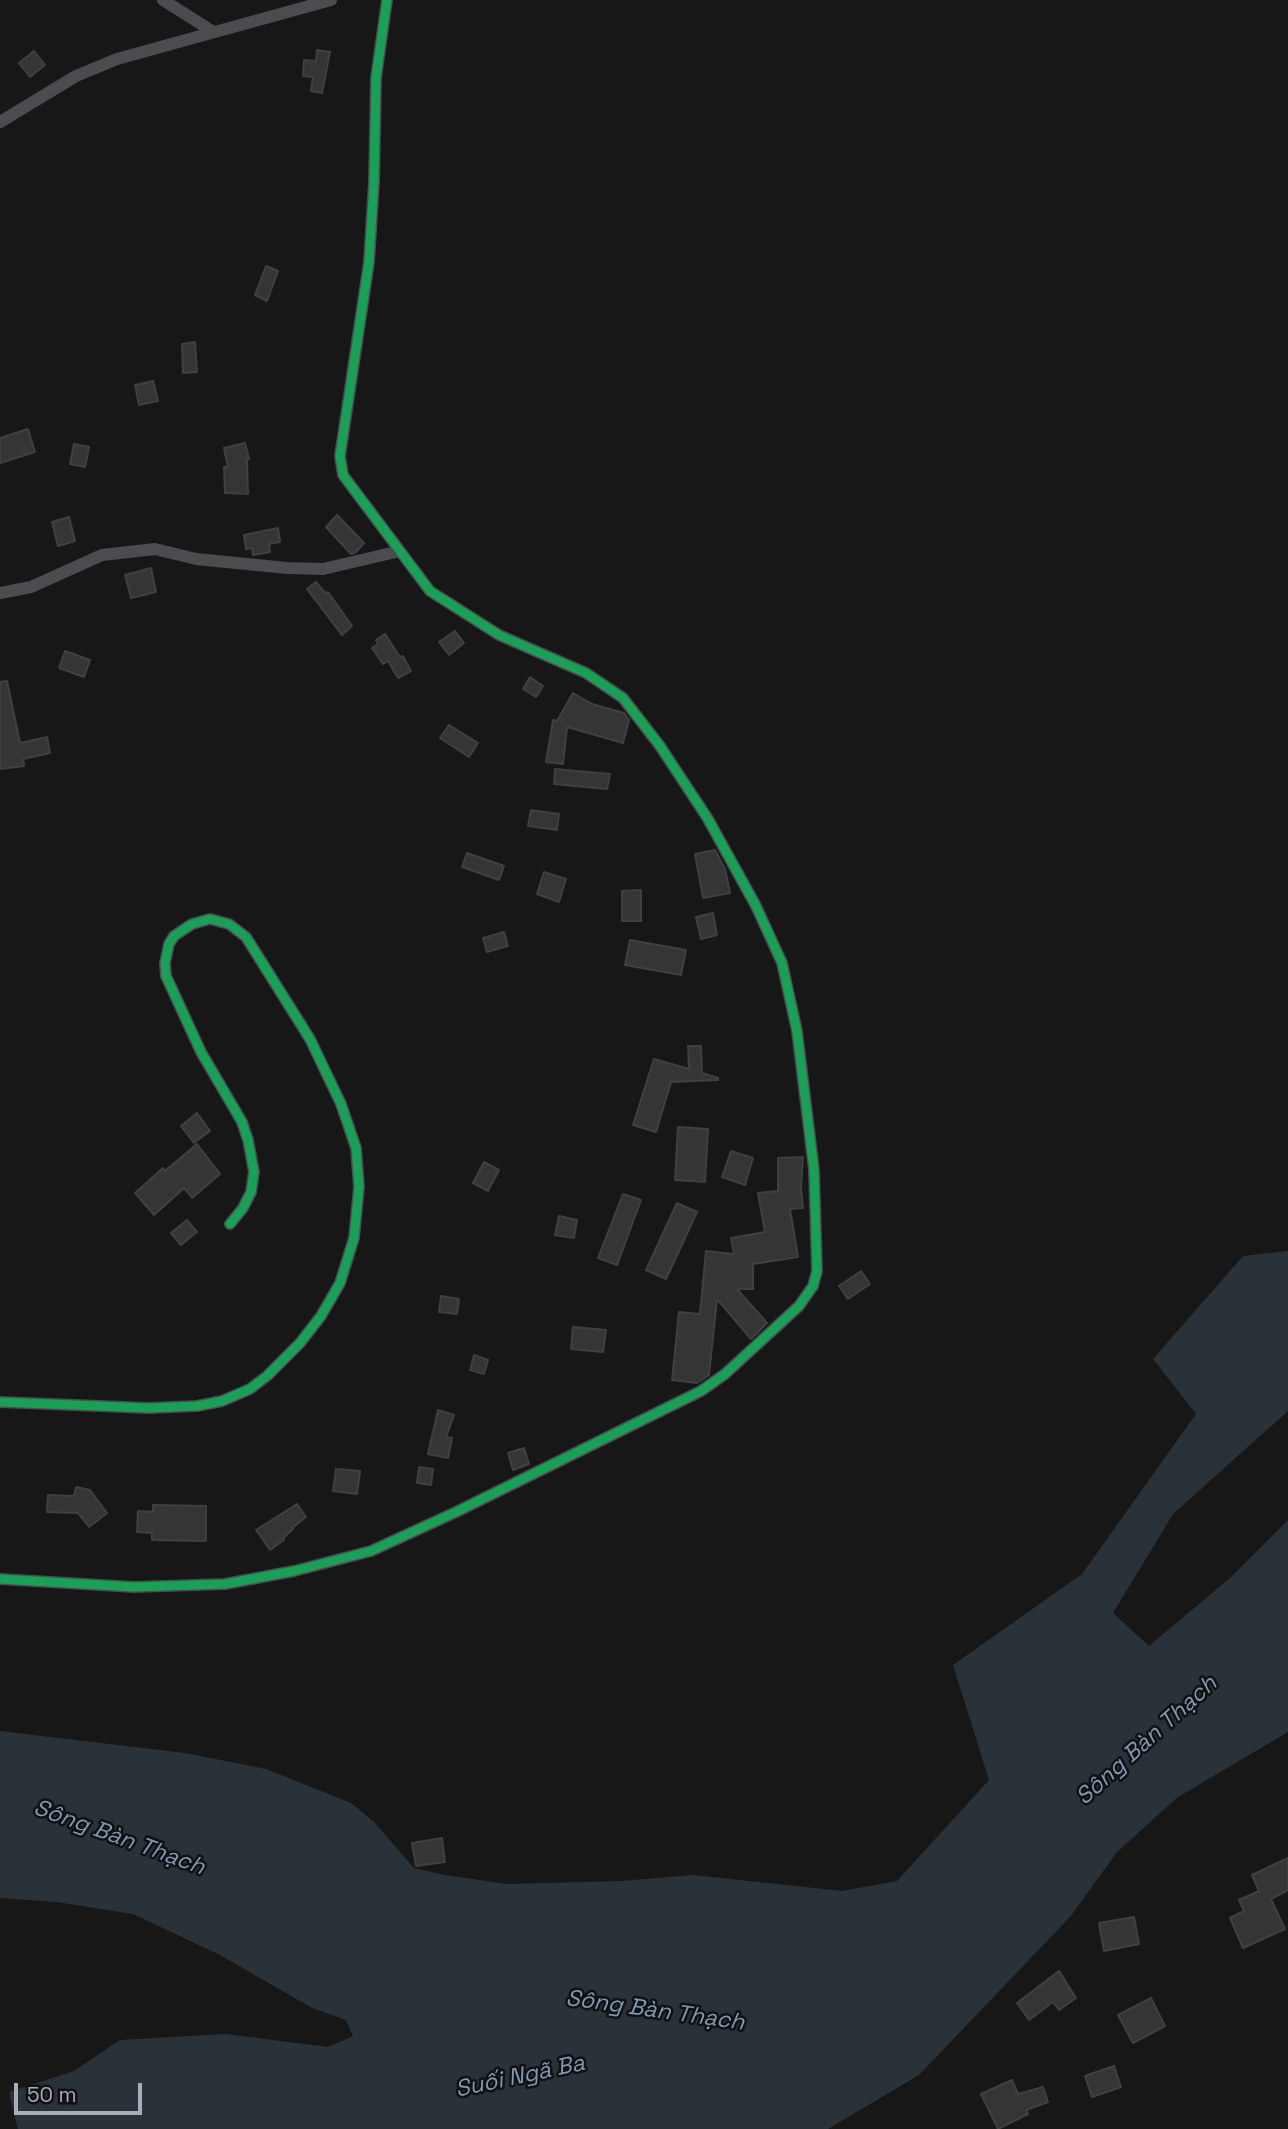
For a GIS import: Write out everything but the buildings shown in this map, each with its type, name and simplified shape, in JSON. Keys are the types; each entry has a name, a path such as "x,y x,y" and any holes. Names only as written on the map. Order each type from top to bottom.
{"street":[{"path":"163,0 212,31"},
{"path":"0,122 87,71 117,59 331,0"},
{"path":"0,1579 134,1587 225,1584 295,1571 371,1551 701,1391 725,1374 789,1314 813,1286 817,1271 814,1170 797,1031 782,963 756,906 708,819 660,746 623,698 586,673 499,635 442,600 422,582 343,475 340,464 369,262 376,78 387,0"},
{"path":"0,590 31,587 102,555 155,549 196,559 323,569 400,551"},
{"path":"0,1402 149,1408 197,1406 222,1401 250,1389 292,1352 321,1316 340,1283 354,1238 359,1187 356,1148 341,1104 310,1039 246,937 229,924 210,919 192,923 174,936 165,963 166,976 201,1052 242,1122 248,1140 254,1172 251,1192 230,1224"}],"water":[{"path":"1288,1251 1288,1411 1173,1514 1113,1613 1149,1646 1231,1577 1288,1520 1288,1732 1178,1797 1117,1852 1070,1917 919,2075 828,2129 18,2129 9,2092 74,2071 120,2040 226,2034 328,2047 353,2036 346,2020 312,2008 220,1955 133,1914 56,1902 0,1898 0,1731 185,1753 266,1769 351,1803 374,1822 414,1868 445,1875 507,1884 621,1881 693,1875 842,1891 897,1881 989,1780 953,1665 1082,1574 1196,1414 1153,1359 1243,1256"}],"cycle path":[{"path":"0,1579 134,1587 225,1584 294,1571 371,1551 701,1391 725,1374 799,1306 813,1286 817,1271 814,1170 797,1031 782,963 756,906 708,819 660,746 623,698 586,673 499,635 430,591 343,475 340,456 369,262 376,78 387,0"},
{"path":"0,1402 149,1408 197,1406 222,1401 250,1389 267,1376 300,1343 321,1316 340,1283 354,1238 359,1187 356,1148 341,1104 310,1039 246,937 229,924 210,919 192,924 174,936 169,944 165,963 166,976 201,1052 242,1122 248,1140 254,1172 251,1192 230,1224"}],"water label":[{"name":"Sông Bàn Thạch","path":"1147,1741"},
{"name":"Sông Bàn Thạch","path":"119,1838"},
{"name":"Sông Bàn Thạch","path":"655,2011"},
{"name":"Suối Ngã Ba","path":"520,2077"}]}
